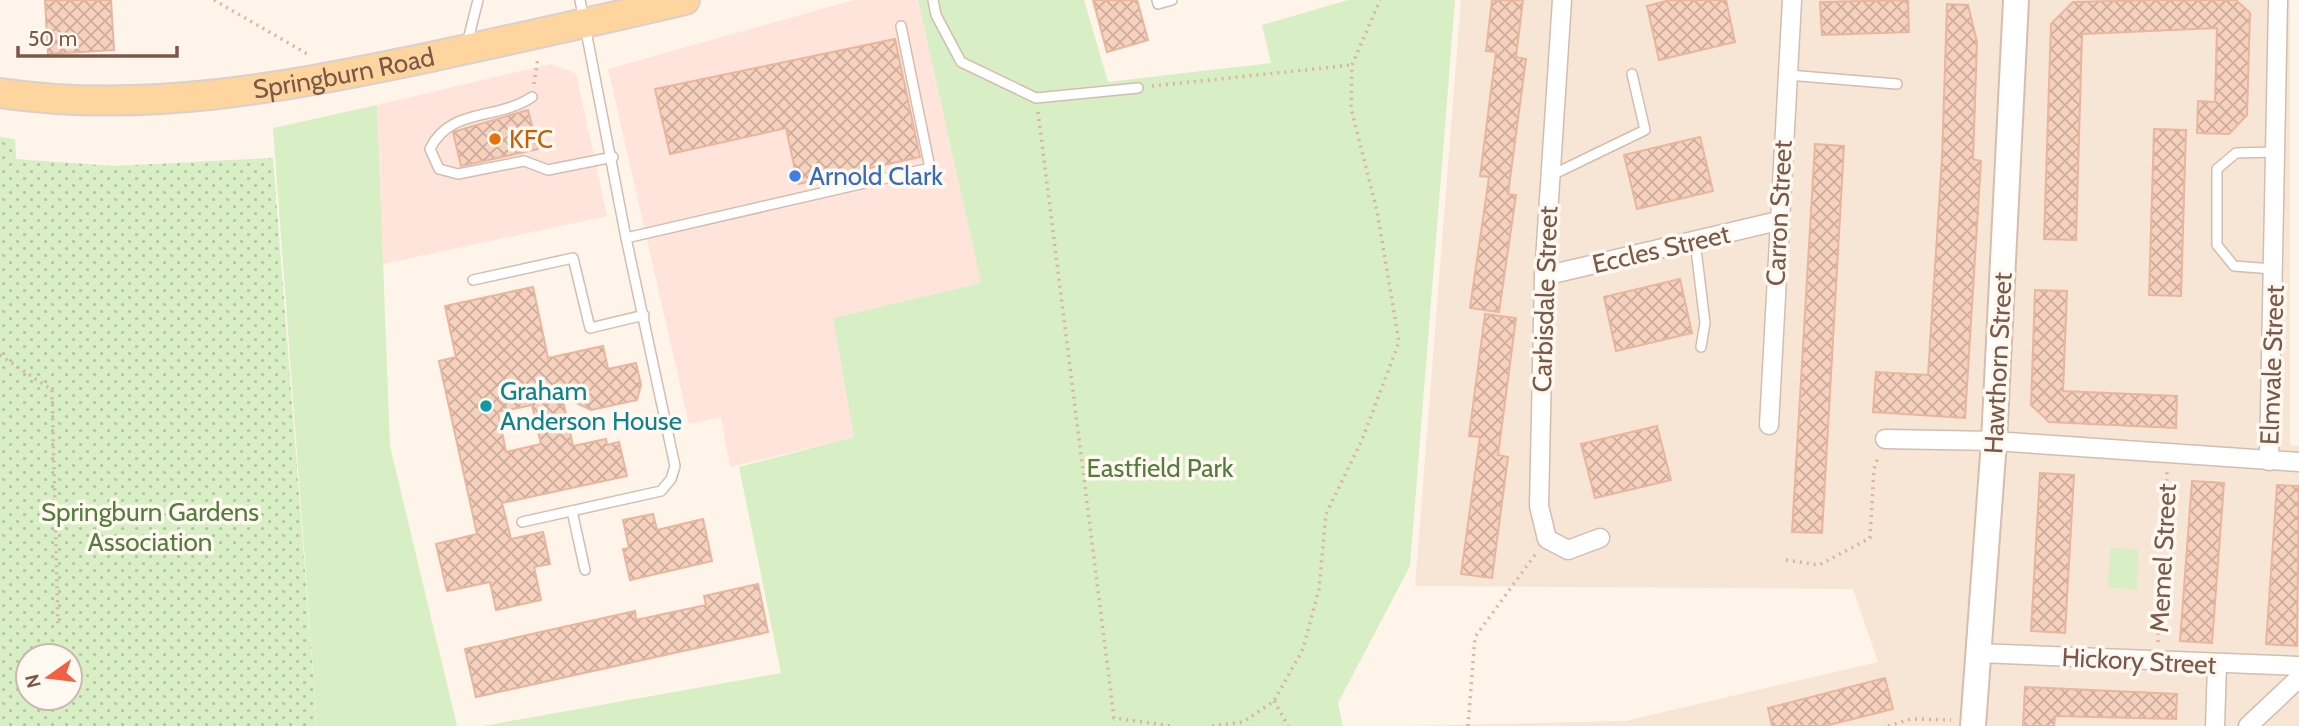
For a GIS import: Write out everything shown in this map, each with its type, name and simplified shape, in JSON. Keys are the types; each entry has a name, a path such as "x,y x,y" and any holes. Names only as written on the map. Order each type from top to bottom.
{"main road":[{"name":"Springburn Road","path":"0,93 102,102 172,100 254,91 542,33 582,12 685,0"},
{"name":"Hawthorn Street","path":"1974,724 1994,441 2016,0"}],"street":[{"name":"Carbisdale Street","path":"1547,539 1539,506 1544,276 1562,0"},
{"name":"Carron Street","path":"1769,425 1792,0"},
{"name":"Elmvale Street","path":"2269,461 2278,0"},
{"name":"Eccles Street","path":"1544,276 1778,221"},
{"name":"Memel Street","path":"1885,439 1994,441 2299,462"},
{"path":"1547,539 1568,550 1600,538"},
{"name":"Hickory Street","path":"1979,653 2217,665 2299,666"},
{"path":"2215,726 2217,665"},
{"path":"2248,726 2299,678"}],"lane":[{"path":"466,49 478,0"},
{"path":"933,0 936,15 961,62 1036,98 1138,88"},
{"path":"1157,0 1158,4 1172,0"},
{"path":"522,522 661,491 671,479 675,466 626,238 613,157 582,12"},
{"path":"626,238 930,168 901,26"},
{"path":"1550,176 1645,130 1632,74"},
{"path":"1788,75 1897,84"},
{"path":"532,97 515,108 451,123 438,132 430,149 439,169 458,174 524,161 548,170 613,157"},
{"name":"Elmvale Street","path":"2274,270 2234,266 2217,245 2217,169 2235,153 2276,152"},
{"path":"1695,241 1705,323 1701,347"},
{"path":"473,280 573,258 590,328 644,315"},
{"path":"572,511 585,570"}],"path":[{"path":"214,0 343,75"},
{"path":"1212,726 1243,722 1274,701 1303,649 1319,589 1326,514 1362,440 1399,342 1377,211 1351,108 1352,65 1380,0"},
{"path":"532,97 542,33"},
{"path":"1138,88 1352,65"},
{"path":"1036,98 1114,718 1172,726"},
{"path":"0,355 52,390 58,627"},
{"path":"1786,560 1819,565 1870,538 1874,469 1885,439"},
{"name":"Memel Street","path":"2157,662 2168,454"},
{"path":"1468,726 1475,637 1547,539"},
{"path":"1274,701 1288,726"},
{"path":"1888,726 1911,719 1974,724"}],"shaded area":[{"name":"Arnold Clark","path":"854,0 918,0 981,283 834,318 854,437 730,467 721,417 689,424 608,69"},
{"path":"1461,0 2290,0 2290,445 2299,446 2299,726 1406,726 1625,721 1878,662 1853,589 1415,586"},
{"path":"550,64 576,73 607,216 383,264 377,105"}],"green space":[{"name":"Eastfield Park","path":"918,0 1084,0 1108,82 1271,63 1262,25 1348,0 1455,0 1410,566 1338,703 1343,726 483,726 781,673 739,467 854,437 833,318 981,283"},
{"path":"377,105 390,446 457,726 317,726 273,128"},
{"name":"Springburn Gardens Association","path":"0,137 15,139 16,159 114,166 273,158 317,726 0,726"},
{"path":"2110,548 2138,549 2137,589 2108,588"}],"building":[{"path":"45,0 111,0 114,50 48,54"},
{"path":"1093,0 1137,0 1148,40 1107,52"},
{"path":"1492,0 1523,0 1516,57 1526,59 1508,194 1516,195 1499,312 1470,308 1489,177 1480,176 1496,52 1486,51"},
{"path":"1670,0 1726,0 1735,42 1659,60 1647,6"},
{"path":"1908,0 1909,32 1822,35 1820,2"},
{"path":"2236,0 2250,13 2247,115 2229,134 2197,133 2198,101 2215,102 2217,28 2082,34 2076,240 2044,239 2051,24 2073,2"},
{"path":"1947,4 1968,5 1977,42 1973,159 1981,161 1965,418 1873,412 1876,372 1928,375 1942,158"},
{"path":"895,39 920,157 798,184 786,128 670,154 655,89"},
{"name":"KFC","path":"528,110 538,149 461,166 453,132"},
{"path":"2154,129 2186,130 2181,296 2149,295"},
{"path":"1700,137 1713,191 1637,209 1624,155"},
{"path":"1815,144 1844,146 1822,533 1792,532"},
{"path":"1680,279 1692,333 1616,351 1604,297"},
{"name":"Graham Anderson House","path":"533,287 548,358 603,346 608,369 636,363 641,385 637,400 591,410 562,396 573,446 606,439 607,445 619,442 627,476 502,503 511,539 543,532 550,564 534,567 541,600 496,610 490,582 447,591 436,544 477,534 439,361 456,357 445,306","holes":["532,405 541,444 506,452 498,412"]},
{"path":"2035,290 2067,291 2063,391 2177,396 2176,428 2049,422 2031,405"},
{"path":"1485,314 1516,318 1498,455 1508,457 1492,578 1461,574 1480,437 1469,436"},
{"path":"1657,426 1671,480 1595,498 1581,444"},
{"path":"2040,473 2074,475 2065,633 2031,631"},
{"path":"2192,481 2224,483 2212,643 2180,641"},
{"path":"2277,485 2299,486 2297,646 2266,644"},
{"path":"653,514 657,530 703,519 712,561 630,580 623,549 629,548 623,520"},
{"path":"758,584 768,632 476,697 465,649 635,611 636,620 706,605 704,596"},
{"path":"1885,678 1893,709 1825,726 1772,726 1768,708"},
{"path":"2025,687 2177,694 2176,719 2055,716 2054,726 2023,726"}],"place":[{"name":"KFC","path":"495,139"},
{"name":"Arnold Clark","path":"795,176"},
{"name":"Graham Anderson House","path":"486,406"}]}
